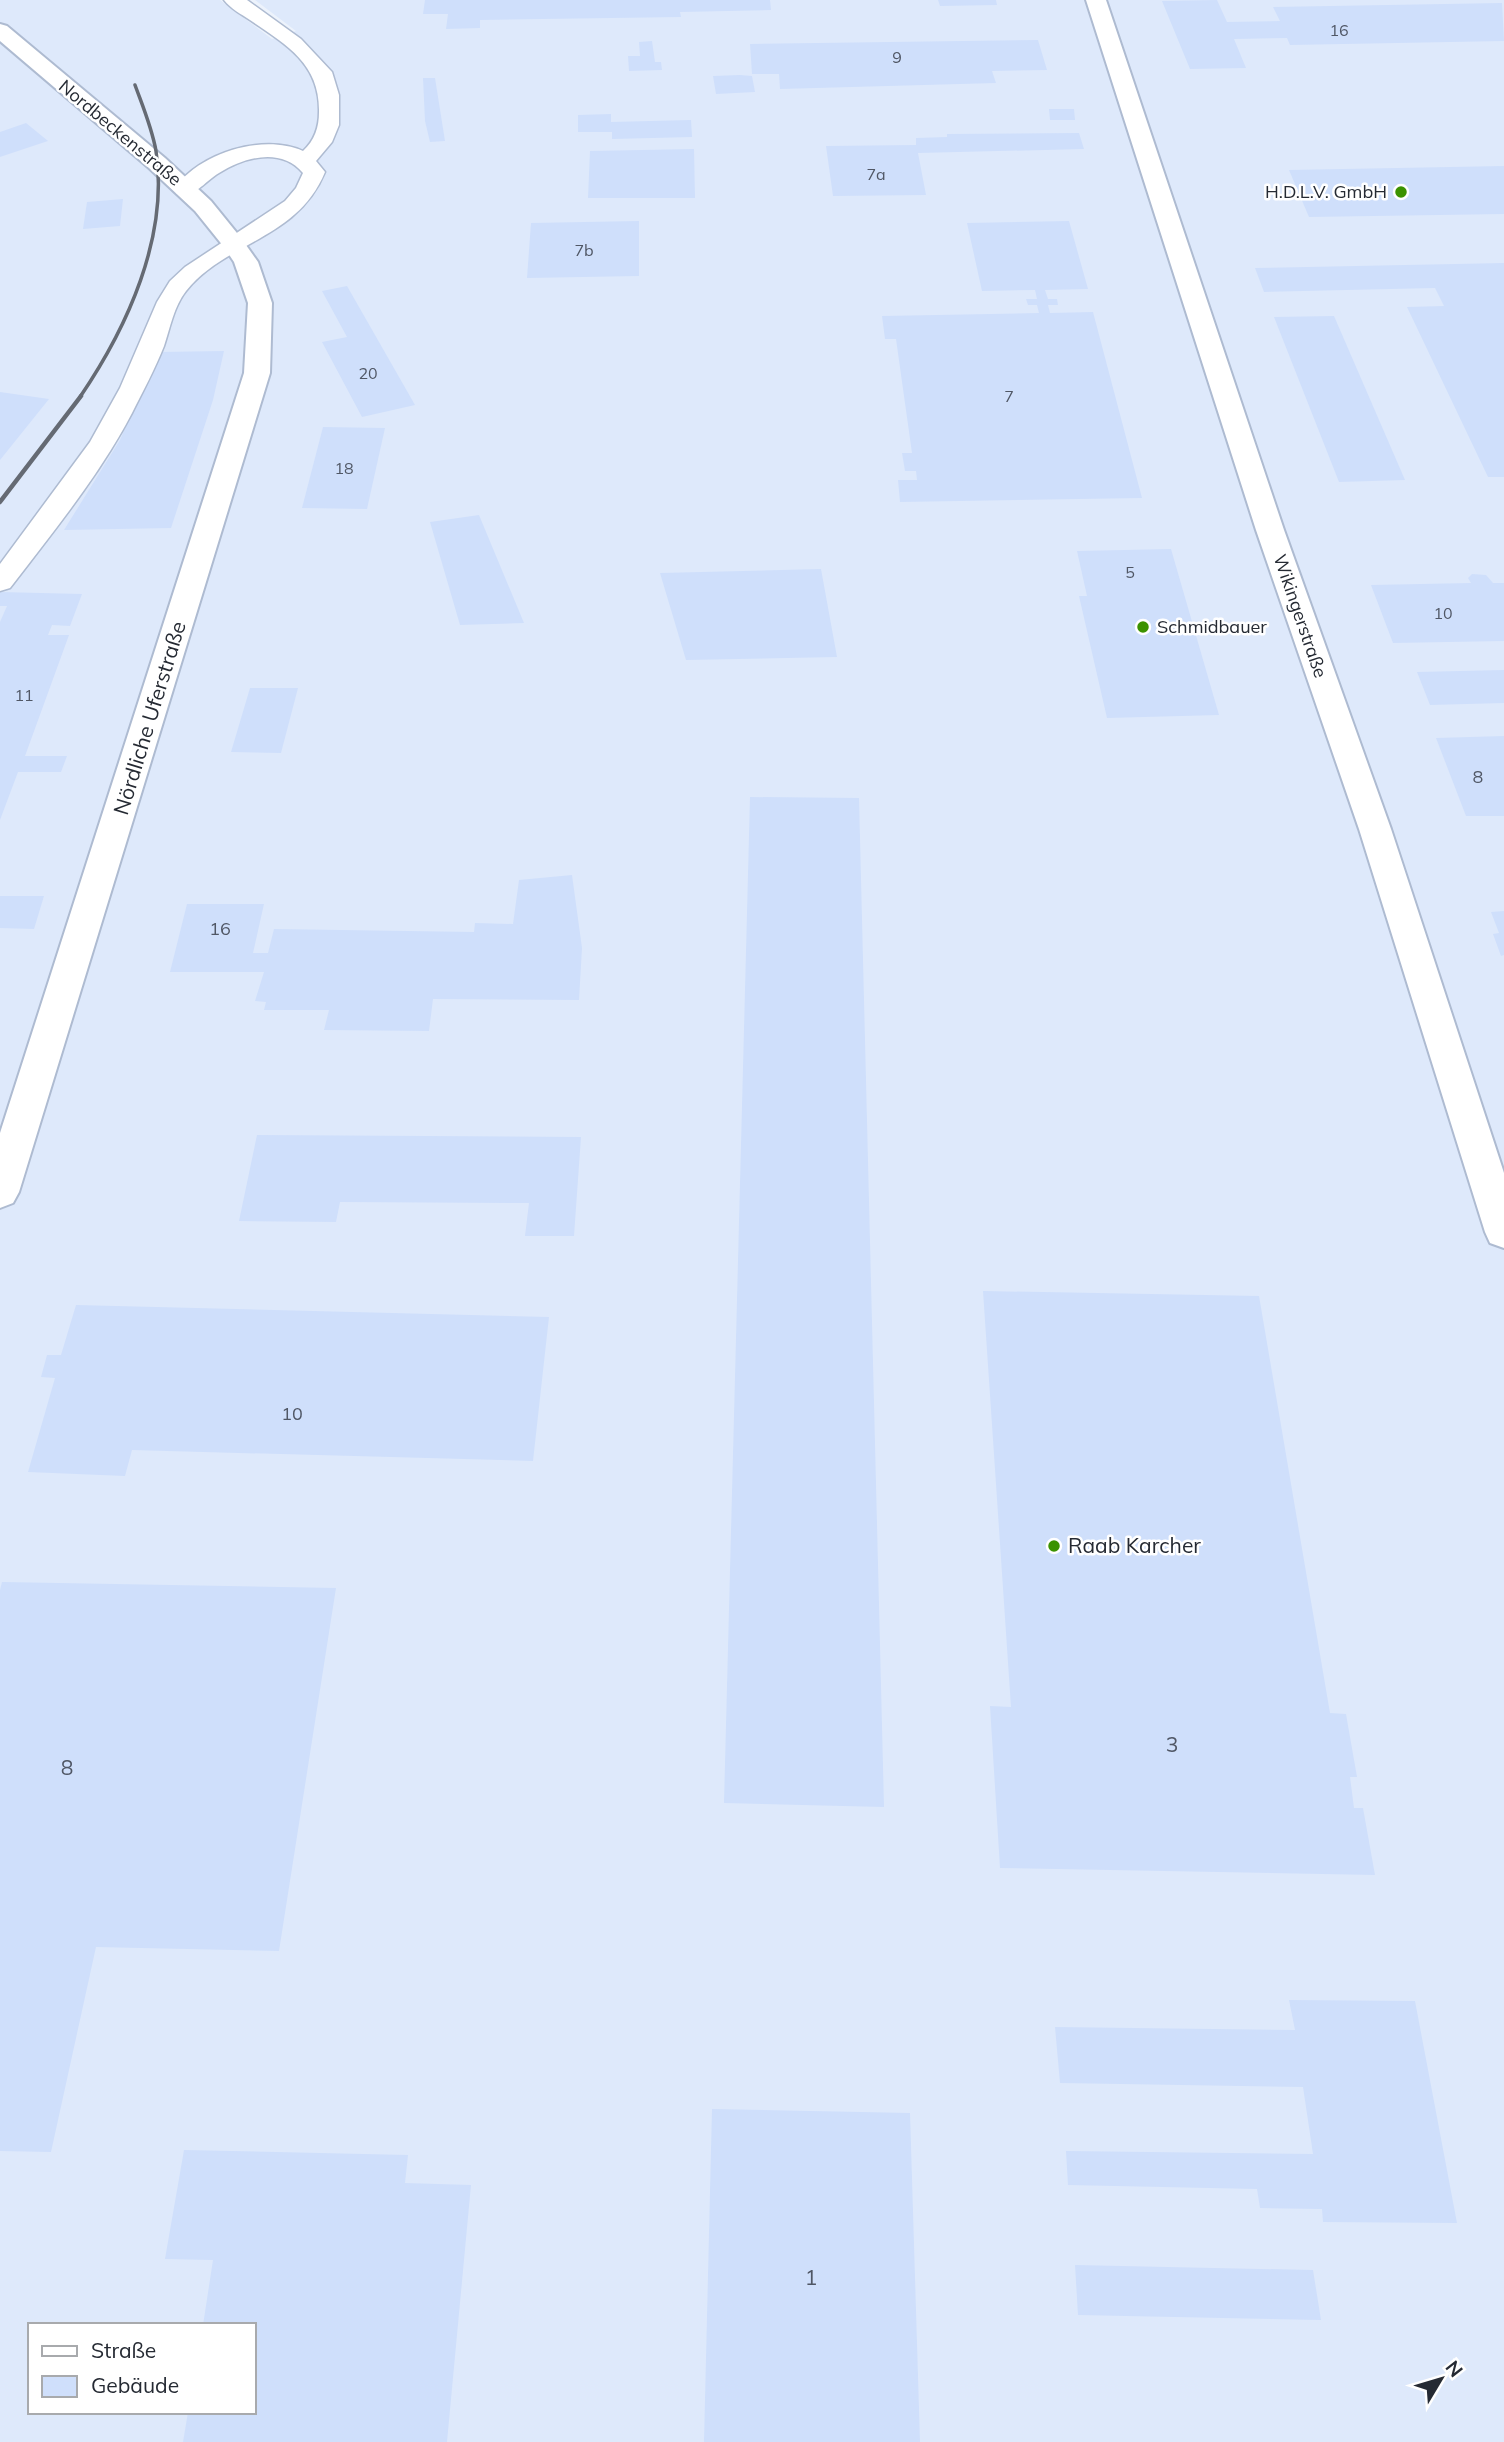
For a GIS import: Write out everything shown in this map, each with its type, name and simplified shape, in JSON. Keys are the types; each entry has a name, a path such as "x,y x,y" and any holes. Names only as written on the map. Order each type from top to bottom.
{"street":[{"name":"Wikingerstraße","path":"1096,0 1270,530 1375,829 1504,1232"},
{"name":"Nordbeckenstraße","path":"0,30 185,189 233,243"},
{"name":"Nördliche Uferstraße","path":"0,1192 257,373 260,303 246,262 233,243"}],"lane":[{"path":"234,0 296,46 321,71 330,107 328,126 317,151 305,159"},
{"path":"0,582 114,423 179,284 233,243 283,214 312,184 314,172 305,159 282,152 244,153 207,168 185,189"}],"shaded area":[{"path":"0,0 220,0 272,39 296,31 255,0 1504,0 1504,2442 0,2442"}],"building":[{"path":"425,0 770,0 771,10 680,12 681,17 480,20 480,28 446,29 448,14 423,14"},
{"path":"938,0 996,0 997,5 940,6"},
{"path":"1217,0 1227,22 1280,21 1273,7 1502,3 1504,41 1290,45 1287,38 1234,39 1246,68 1190,69 1162,1"},
{"path":"1038,40 1047,70 992,71 996,83 780,89 779,74 752,74 750,44"},
{"path":"652,41 655,62 661,62 662,70 629,71 628,56 640,56 639,42"},
{"path":"713,76 752,76 755,92 716,94"},
{"path":"423,78 435,78 445,141 430,142 425,121"},
{"path":"1049,109 1074,109 1075,120 1050,120"},
{"path":"611,114 611,122 691,120 692,137 612,139 612,132 578,132 578,115"},
{"path":"26,123 48,141 0,157 0,132"},
{"path":"1079,133 1084,149 918,153 926,195 833,196 826,146 916,145 916,138 947,137 947,134"},
{"path":"694,149 695,198 588,198 590,151"},
{"name":"H.D.L.V. GmbH","path":"1504,166 1504,214 1309,217 1289,170"},
{"path":"123,199 120,226 83,229 87,202"},
{"path":"639,221 639,276 527,278 531,223"},
{"path":"1069,221 1088,289 1045,290 1048,299 1057,299 1058,305 1048,305 1050,313 1093,312 1142,498 900,502 898,480 917,480 916,471 905,471 902,453 912,453 896,339 885,339 882,316 1039,313 1037,305 1028,305 1026,299 1037,299 1035,290 982,291 967,223"},
{"path":"1504,263 1504,477 1488,477 1407,307 1444,306 1435,288 1264,292 1255,268"},
{"path":"347,286 415,405 362,417 322,342 347,337 322,291"},
{"path":"1334,316 1405,480 1339,482 1274,317"},
{"path":"224,351 213,400 171,528 64,530 120,440 159,352"},
{"path":"0,392 49,399 0,460"},
{"path":"323,427 385,428 367,509 302,508"},
{"path":"479,515 524,623 460,625 430,522"},
{"path":"1171,549 1219,715 1107,718 1079,596 1087,596 1077,551"},
{"path":"821,569 837,657 686,660 660,573"},
{"path":"1472,574 1486,575 1493,583 1504,583 1504,641 1393,643 1371,585 1471,583 1468,578"},
{"path":"0,592 82,594 70,626 52,625 48,635 69,635 25,756 67,756 61,772 18,772 0,820 0,622 7,606 0,606"},
{"path":"1504,670 1504,703 1430,705 1417,672"},
{"path":"250,688 298,688 281,753 231,752"},
{"path":"1504,736 1504,816 1466,816 1436,738"},
{"path":"750,797 859,798 884,1807 724,1803"},
{"path":"572,875 582,948 579,1000 433,999 429,1031 324,1030 329,1010 264,1010 266,1002 255,1001 264,972 170,972 187,904 264,904 253,953 268,953 274,929 474,932 475,923 513,924 519,880"},
{"path":"0,896 44,896 34,929 0,928"},
{"path":"1504,911 1504,955 1501,956 1493,934 1499,933 1491,912"},
{"path":"257,1135 581,1137 574,1236 525,1236 529,1203 340,1202 336,1222 239,1221"},
{"path":"983,1291 1259,1296 1330,1713 1346,1714 1357,1777 1350,1777 1354,1808 1363,1808 1375,1875 1000,1868 990,1706 1011,1707"},
{"path":"76,1305 549,1317 533,1461 132,1450 125,1476 28,1472 55,1378 41,1377 47,1355 61,1355"},
{"path":"2,1582 336,1588 279,1951 96,1947 51,2152 0,2151"},
{"path":"1289,2000 1415,2001 1457,2223 1323,2222 1322,2209 1260,2208 1257,2189 1068,2185 1066,2151 1313,2154 1303,2087 1060,2083 1055,2027 1295,2030"},
{"path":"712,2109 910,2113 920,2442 704,2442"},
{"path":"184,2150 408,2155 405,2183 471,2185 447,2442 183,2442 188,2414 256,2414 256,2323 203,2323 213,2260 165,2259"},
{"path":"1075,2265 1313,2270 1321,2320 1078,2315"}],"railway":[{"path":"80,397 114,342 128,312 150,248 156,216 156,151 135,85"},
{"path":"0,502 81,396"}],"place":[{"name":"H.D.L.V. GmbH","path":"1401,192"},
{"name":"Schmidbauer","path":"1143,627"},
{"name":"Raab Karcher","path":"1054,1546"}]}
